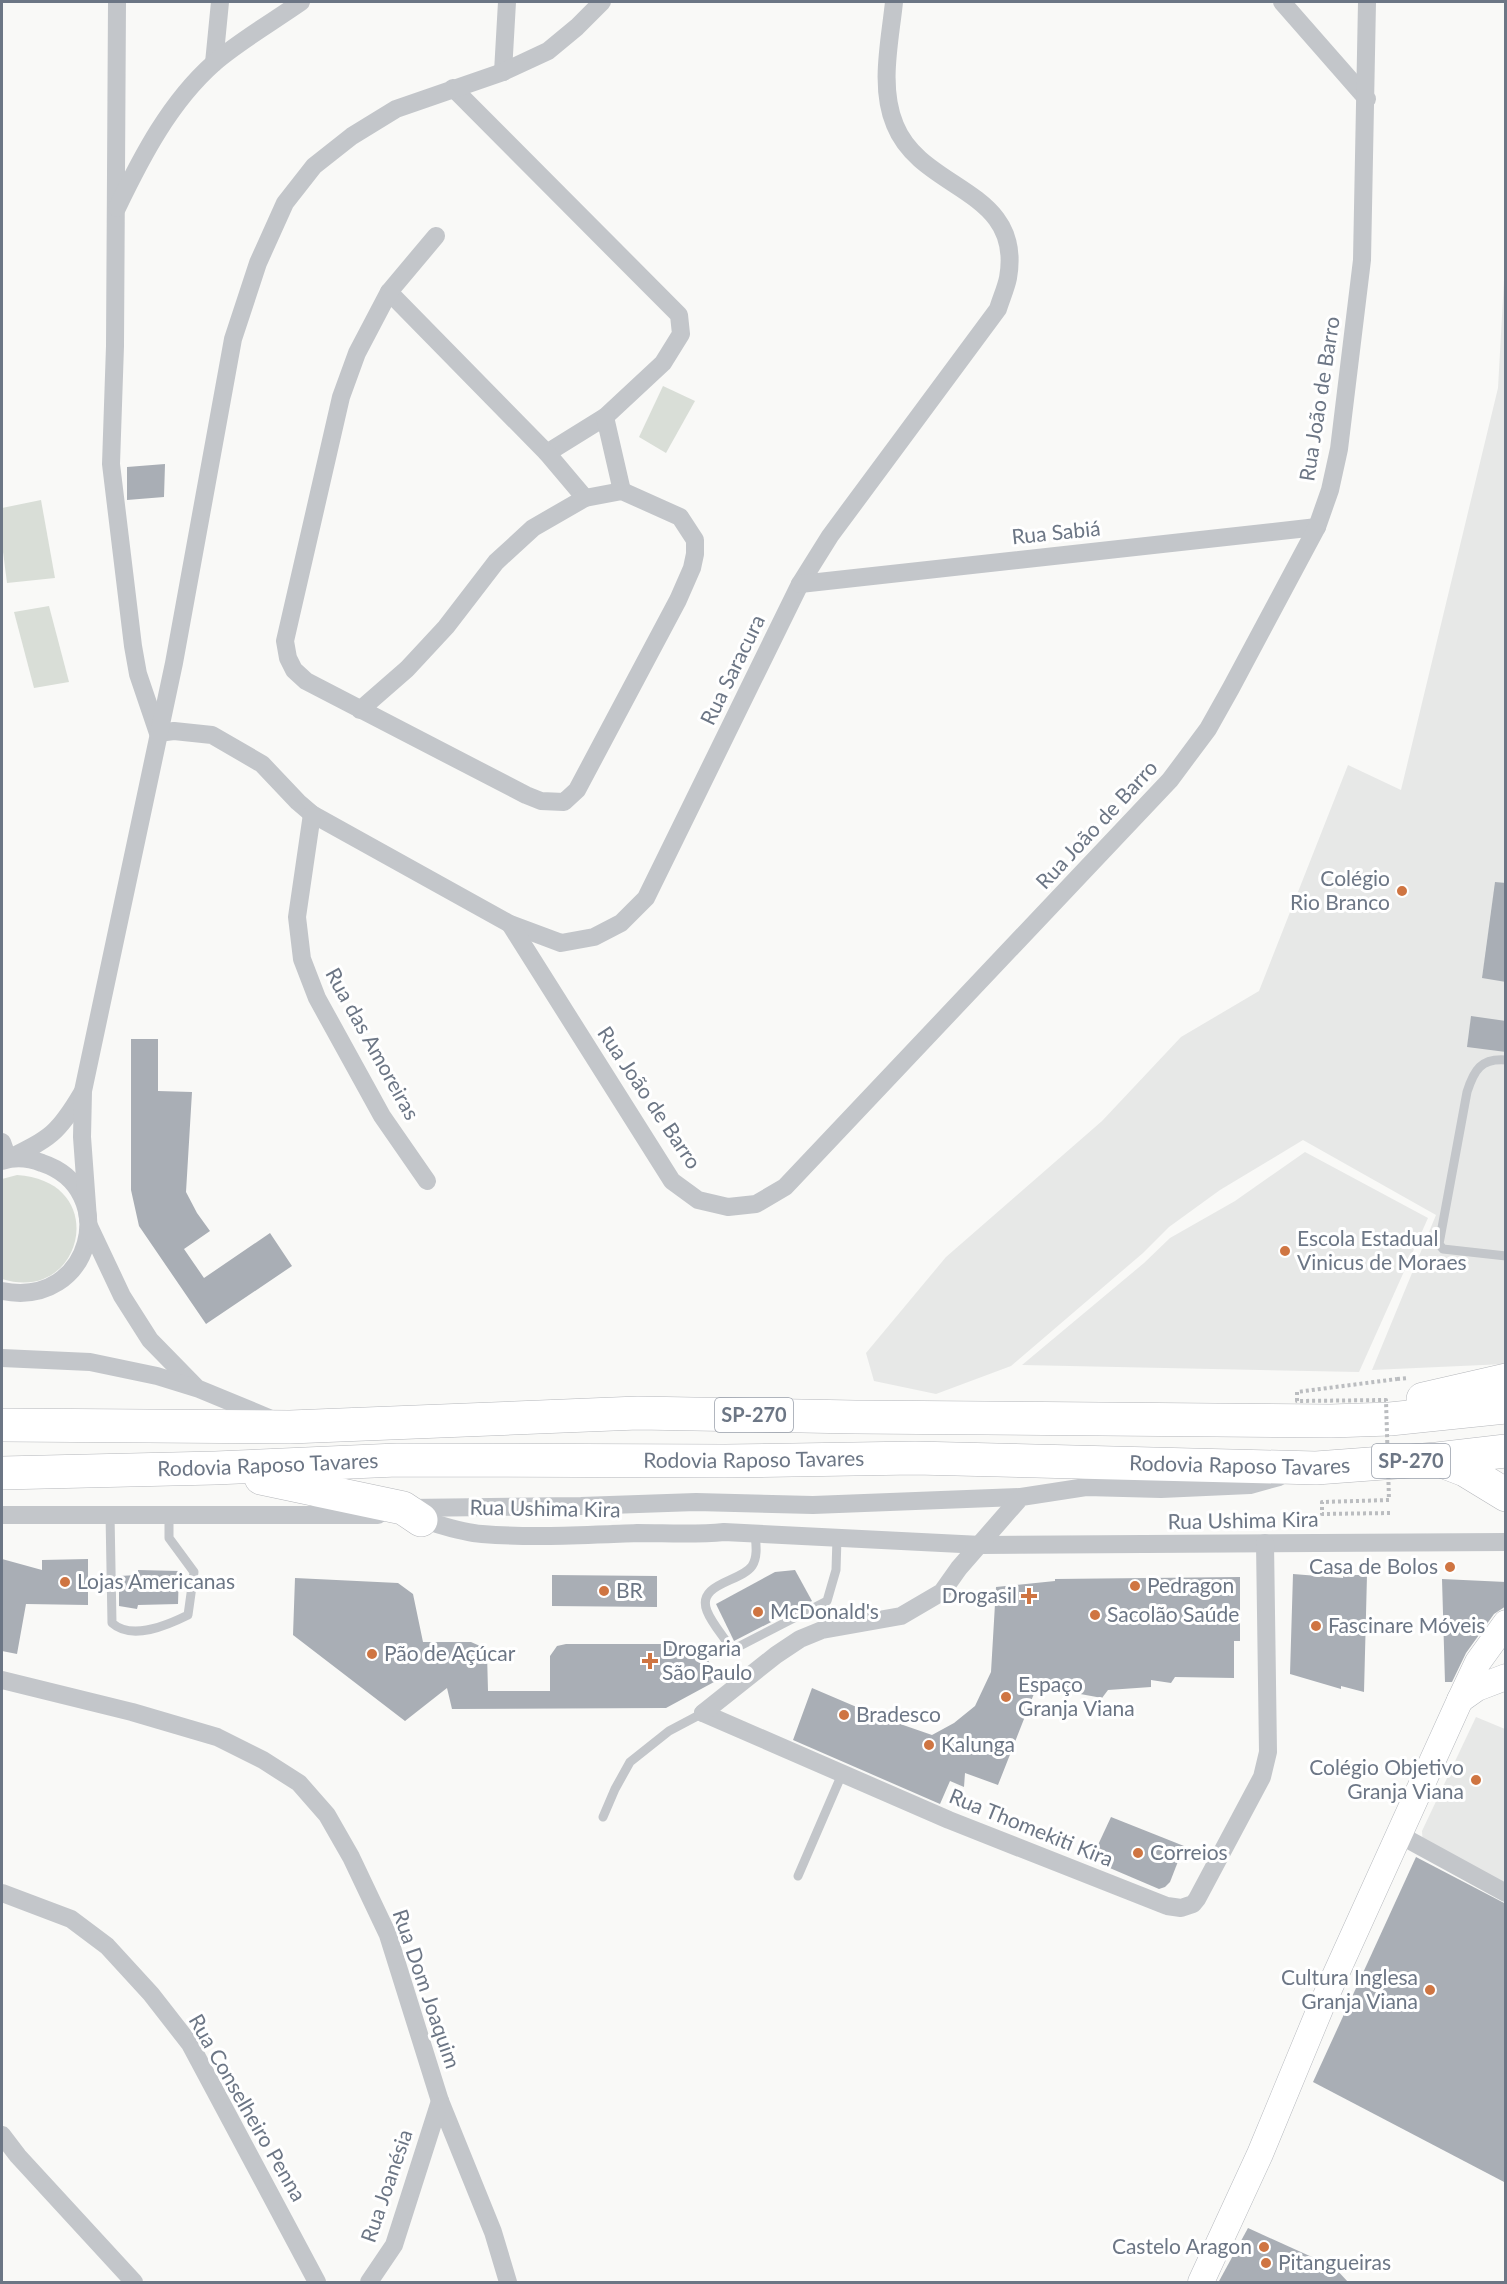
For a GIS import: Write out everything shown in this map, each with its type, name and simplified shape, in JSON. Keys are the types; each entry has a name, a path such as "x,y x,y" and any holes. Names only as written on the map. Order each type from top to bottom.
{"highway":[{"path":"1331,1420 1506,1380"},
{"name":"Rodovia Raposo Tavares","path":"2,1425 290,1427 638,1413 855,1417 1331,1420 1390,1419 1506,1407"},
{"name":"Rodovia Raposo Tavares","path":"2,1473 215,1468 397,1460 725,1461 915,1458 1316,1468 1437,1459 1506,1451"},
{"path":"1437,1459 1464,1470 1506,1495"},
{"path":"215,1468 412,1514"}],"main road":[{"path":"1201,2283 1260,2154 1320,2009 1398,1834 1478,1662 1506,1623"},
{"path":"1460,1700 1477,1688 1506,1677"}],"street":[{"path":"117,2 115,346 111,464 133,646 138,674 158,733"},
{"path":"214,63 220,2"},
{"path":"115,213 155,136 187,93 214,63 300,2"},
{"path":"502,72 507,2"},
{"path":"2,1292 35,1293 52,1287 68,1276 79,1262 86,1244 88,1223 82,1137 83,1091 174,663 233,339 258,263 285,203 314,166 352,136 396,110 502,72 548,51 602,2"},
{"name":"Rua Saracura","path":"158,733 174,731 212,735 262,764 312,814 510,924 561,943 594,937 621,922 646,898 800,584 830,536 998,309 1008,278 1009,246 1001,223 982,202 925,164 907,146 895,126 888,102 887,79 894,2"},
{"path":"1282,2 1366,99"},
{"name":"Rua João de Barro","path":"510,924 672,1181 698,1200 728,1208 756,1204 785,1187 1170,780 1208,729 1317,527 1330,490 1339,449 1362,260 1368,2"},
{"path":"453,88 679,315 681,334 663,363 605,417 548,453"},
{"path":"360,710 407,669 446,627 496,562 533,528 585,498 622,491 680,517 695,540 695,554 692,568 672,610 577,790 564,802 541,801 526,795 360,710 306,681 294,670 288,658 285,641 341,397 361,344 389,292 436,236"},
{"path":"389,292 548,453 585,498"},
{"path":"605,417 622,491"},
{"name":"Rua Sabiá","path":"800,584 1317,527"},
{"name":"Rua das Amoreiras","path":"312,814 297,917 302,959 317,998 382,1116 427,1181"},
{"path":"4,1154 45,1141 58,1130 83,1091"},
{"path":"4,1154 52,1166 69,1179 82,1198 88,1223 122,1296 150,1341 199,1389"},
{"path":"2,1358 90,1362 157,1376 199,1389 290,1427"},
{"path":"412,1514 696,1502 813,1505 1021,1497 1086,1487 1161,1489 1250,1485 1316,1468"},
{"path":"703,1713 776,1655 800,1639 822,1630 901,1616 942,1592 959,1568 1021,1497"},
{"name":"Rua Ushima Kira","path":"2,1515 412,1514 446,1527 481,1533 755,1534 981,1545 1506,1542"},
{"name":"Rua Thomekiti Kira","path":"703,1713 949,1820 1167,1906 1181,1908 1193,1904 1204,1888 1248,1807 1262,1777 1268,1752 1265,1542"},
{"name":"Rua Dom Joaquim","path":"2,1680 132,1712 217,1737 263,1760 298,1783 327,1815 351,1857 388,1935 440,2101 493,2232 508,2283"},
{"path":"1398,1834 1506,1893"},
{"name":"Rua Conselheiro Penna","path":"2,1893 70,1920 107,1946 151,1994 190,2044 317,2283"},
{"name":"Rua Joanésia","path":"369,2283 393,2245 440,2101"},
{"path":"2,2135 18,2156 134,2283"}],"lane":[{"path":"1506,1060 1493,1059 1486,1062 1473,1075 1467,1092 1439,1244 1443,1249 1506,1256"},
{"path":"110,1514 112,1623 119,1629 146,1630 188,1616 194,1572 169,1538 169,1515"},
{"path":"755,1534 756,1556 752,1566 742,1575 711,1590 706,1599 706,1610 732,1650 827,1601 836,1570 837,1538"},
{"path":"603,1818 630,1762 669,1731 703,1713"},
{"path":"798,1875 842,1774"}],"path":[{"path":"1390,1513 1322,1514 1322,1502 1389,1500 1386,1400 1297,1401 1297,1392 1397,1379"}],"shaded area":[{"name":"Colégio Rio Branco","path":"1505,262 1505,1364 1372,1370 1436,1215 1303,1140 1220,1190 1169,1227 1143,1253 1011,1366 936,1394 874,1381 866,1353 946,1257 1102,1121 1181,1037 1259,991 1348,765 1401,790 1498,388"},
{"path":"663,386 695,401 666,453 639,437"},
{"path":"41,500 55,578 7,583 2,544 2,508"},
{"path":"49,606 69,682 34,688 14,612"},
{"name":"Escola Estadual Vinicus de Moraes","path":"1305,1152 1428,1218 1359,1372 1022,1365 1144,1263 1170,1238 1235,1201"},
{"path":"17,1175 47,1182 66,1197 75,1217 76,1239 67,1259 52,1275 30,1282 2,1279 2,1179"},
{"name":"Colégio Objetivo Granja Viana","path":"1476,1717 1505,1729 1505,1893 1423,1848 1422,1831"}],"building":[{"path":"165,464 164,497 127,500 127,467"},
{"path":"1495,882 1506,883 1506,982 1482,978"},
{"path":"1471,1016 1506,1021 1506,1052 1467,1047"},
{"path":"131,1039 158,1039 158,1091 192,1092 186,1192 210,1231 184,1249 204,1278 270,1233 292,1266 206,1324 139,1226 131,1190"},
{"path":"2,1559 42,1570 42,1560 88,1559 88,1605 26,1604 17,1654 2,1651"},
{"path":"138,1570 179,1571 178,1604 138,1605 137,1609 119,1606 119,1576 138,1575"},
{"name":"McDonald's","path":"795,1570 812,1601 734,1641 716,1604 775,1572"},
{"name":"Fascinare Móveis","path":"1293,1574 1343,1578 1343,1575 1367,1575 1364,1692 1341,1686 1341,1689 1290,1674"},
{"name":"BR","path":"552,1575 657,1576 657,1607 552,1606"},
{"path":"1240,1577 1240,1641 1234,1641 1234,1678 1175,1677 1171,1683 1151,1680 1151,1687 1108,1690 1102,1698 1037,1686 998,1785 965,1773 964,1787 950,1781 940,1804 793,1740 812,1688 880,1717 932,1735 954,1723 975,1706 991,1672 996,1587 1055,1581 1055,1579"},
{"path":"295,1578 398,1583 413,1594 423,1642 471,1642 480,1646 487,1653 488,1691 550,1691 550,1656 557,1646 566,1644 696,1644 712,1666 714,1682 666,1708 452,1709 447,1688 405,1721 293,1635"},
{"path":"1442,1579 1506,1582 1506,1606 1494,1614 1466,1653 1452,1682 1445,1682"},
{"name":"Correios","path":"1111,1817 1184,1846 1170,1882 1165,1887 1159,1889 1091,1860"},
{"name":"Cultura Inglesa Granja Viana","path":"1416,1857 1506,1904 1506,2183 1313,2082"},
{"name":"Castelo Aragon","path":"1248,2228 1334,2267 1349,2283 1218,2283"}],"place":[{"name":"Colégio Rio Branco","path":"1402,891"},
{"name":"Escola Estadual Vinicus de Moraes","path":"1285,1251"},
{"name":"Casa de Bolos","path":"1450,1567"},
{"name":"Lojas Americanas","path":"65,1582"},
{"name":"Pedragon","path":"1135,1586"},
{"name":"BR","path":"604,1591"},
{"name":"Drogasil","path":"1029,1596"},
{"name":"McDonald's","path":"758,1612"},
{"name":"Sacolão Saúde","path":"1095,1615"},
{"name":"Fascinare Móveis","path":"1316,1626"},
{"name":"Pão de Açúcar","path":"372,1654"},
{"name":"Drogaria São Paulo","path":"650,1661"},
{"name":"Espaço Granja Viana","path":"1006,1697"},
{"name":"Bradesco","path":"844,1715"},
{"name":"Kalunga","path":"929,1745"},
{"name":"Colégio Objetivo Granja Viana","path":"1476,1780"},
{"name":"Correios","path":"1138,1853"},
{"name":"Cultura Inglesa Granja Viana","path":"1430,1990"},
{"name":"Castelo Aragon","path":"1264,2247"},
{"name":"Pitangueiras","path":"1266,2263"}]}
